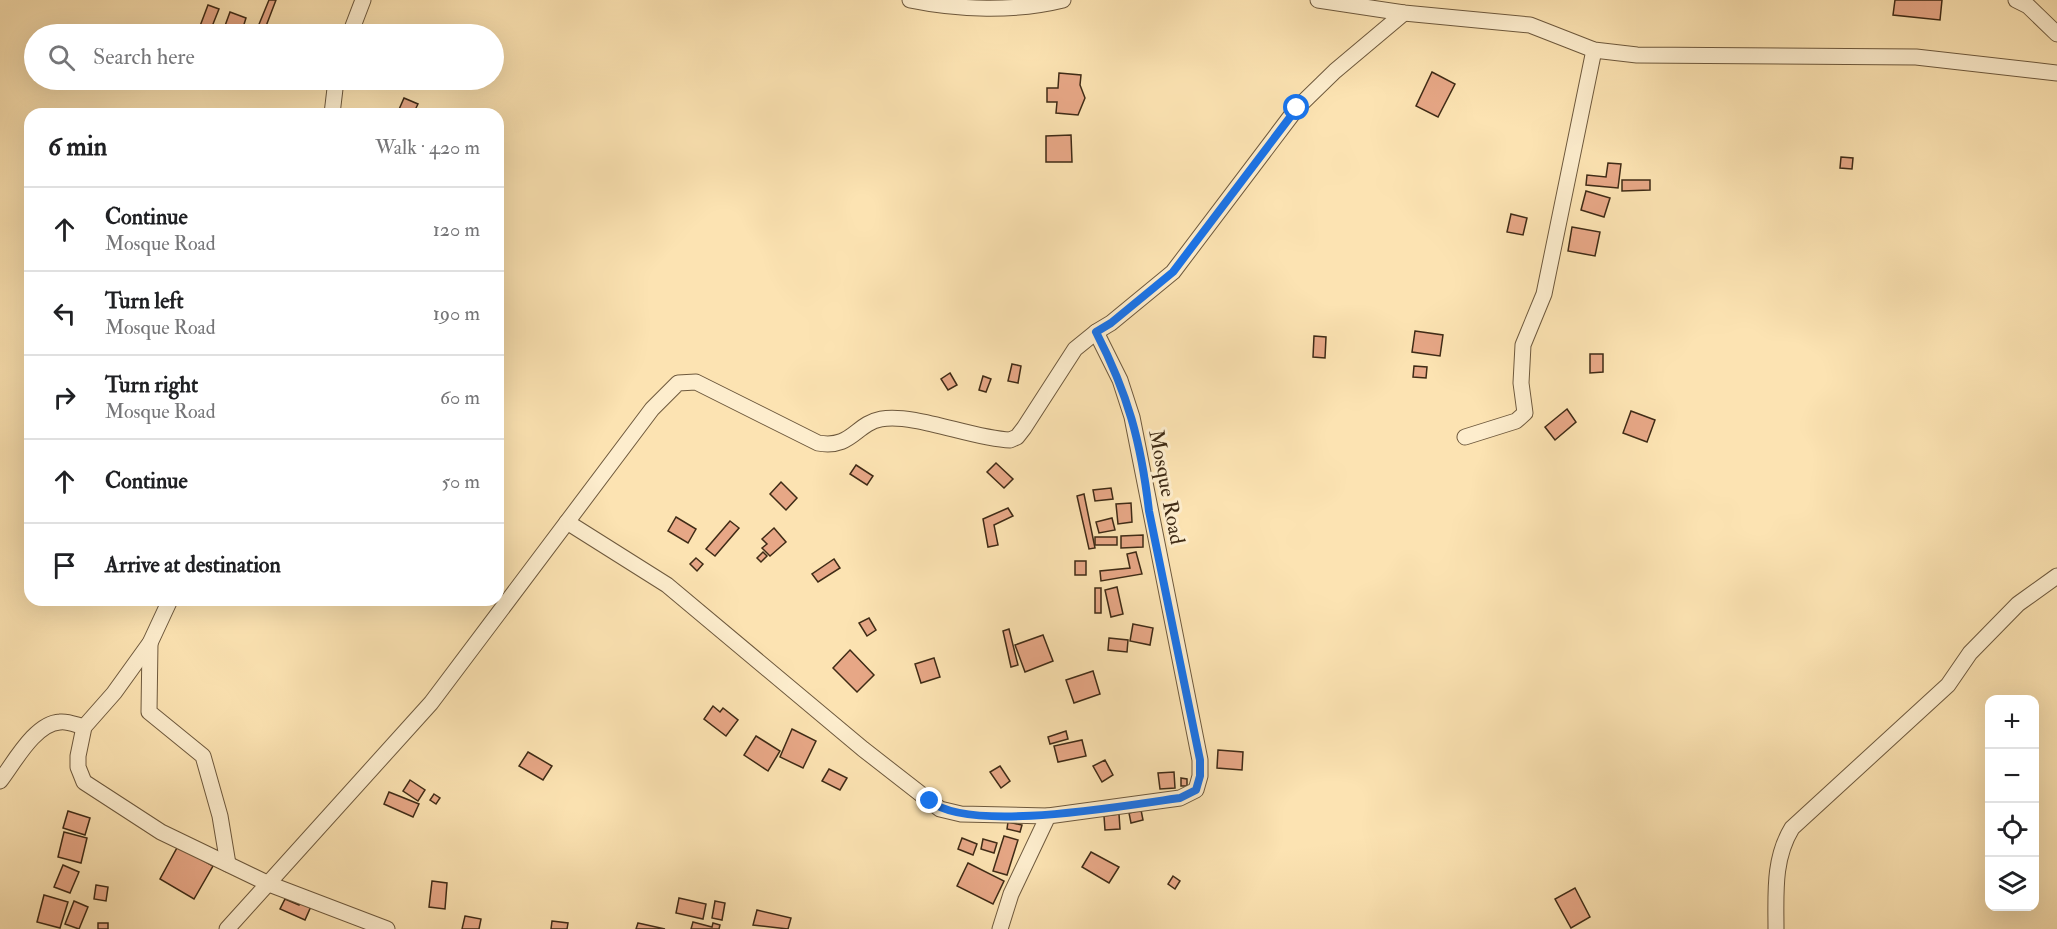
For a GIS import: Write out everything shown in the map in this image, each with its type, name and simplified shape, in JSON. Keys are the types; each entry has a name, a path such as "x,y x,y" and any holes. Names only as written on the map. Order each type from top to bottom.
{"street":[{"path":"354,24 363,0"},
{"path":"910,0 969,7 1049,3 1063,0"},
{"path":"1318,0 1357,3 1404,13 1530,25 1594,50 1637,55 1916,57 2057,73"},
{"path":"2016,0 2028,6 2057,34"},
{"path":"504,606 652,409 678,383 696,382 818,443 838,443 850,439 871,423 892,418 1010,440 1017,437 1075,349 1173,272 1297,108 1335,71 1404,13"},
{"path":"1465,437 1516,421 1525,412 1521,383 1523,345 1544,294 1594,50"},
{"path":"333,108 335,90"},
{"name":"Mosque Road","path":"567,522 667,585 863,749 940,809 961,814 1048,816 1180,798 1196,790 1200,776 1200,760 1132,417 1120,380 1096,332"},
{"path":"1776,929 1777,869 1781,845 1792,828 1948,685 1970,653 2018,604 2057,576"},
{"path":"167,606 150,643 114,693 84,727 78,767 84,782 162,832 269,884 387,929"},
{"path":"227,929 431,703 504,606"},
{"path":"150,643 149,712 203,756 220,816 228,864"},
{"path":"0,781 38,733 45,728 62,722 84,727"},
{"path":"1000,929 1011,894 1048,816"}],"building":[{"path":"269,0 276,0 267,24 259,24"},
{"path":"1895,0 1942,0 1940,20 1893,15"},
{"path":"208,5 219,9 213,24 201,24"},
{"path":"230,12 246,18 244,24 226,24"},
{"path":"1432,72 1455,84 1438,117 1416,106"},
{"path":"1059,73 1081,75 1080,85 1085,98 1078,115 1056,113 1057,102 1047,102 1047,88 1058,88"},
{"path":"404,98 418,104 416,108 400,108"},
{"path":"1071,135 1072,162 1046,162 1046,136"},
{"path":"1841,157 1853,158 1852,169 1840,168"},
{"path":"1608,163 1621,164 1618,188 1586,185 1587,175 1606,177"},
{"path":"1622,180 1650,180 1650,190 1622,191"},
{"path":"1586,191 1610,198 1604,217 1581,210"},
{"path":"1511,214 1527,218 1523,235 1507,232"},
{"path":"1572,227 1600,232 1595,256 1568,251"},
{"path":"1415,331 1443,335 1440,356 1412,352"},
{"path":"1314,336 1326,337 1325,358 1313,357"},
{"path":"1590,354 1603,354 1603,372 1590,373"},
{"path":"1012,364 1021,366 1018,383 1008,381"},
{"path":"1414,366 1427,367 1426,378 1413,377"},
{"path":"950,373 957,385 948,390 941,379"},
{"path":"983,376 991,379 986,392 979,390"},
{"path":"1567,409 1576,422 1555,440 1545,427"},
{"path":"1631,411 1655,420 1647,442 1623,433"},
{"path":"996,463 1013,479 1004,488 987,472"},
{"path":"856,465 873,476 867,485 850,474"},
{"path":"781,482 797,498 786,510 770,494"},
{"path":"1111,488 1113,499 1095,501 1093,490"},
{"path":"1084,494 1095,548 1089,549 1077,496"},
{"path":"1131,503 1132,522 1118,524 1116,504"},
{"path":"1008,508 1013,516 994,525 998,545 988,547 983,519"},
{"path":"676,517 696,529 688,543 668,531"},
{"path":"1112,518 1115,530 1099,533 1096,522"},
{"path":"730,521 739,528 715,556 706,549"},
{"path":"774,528 786,542 770,556 762,548 767,544 762,539"},
{"path":"1143,535 1143,547 1121,548 1121,536"},
{"path":"1095,537 1117,537 1117,545 1095,545"},
{"path":"763,552 767,556 761,562 757,558"},
{"path":"1136,552 1142,574 1101,581 1100,571 1130,568 1127,554"},
{"path":"696,558 703,564 697,571 690,564"},
{"path":"834,559 840,568 818,582 812,574"},
{"path":"1075,561 1086,561 1086,575 1075,575"},
{"path":"1117,587 1123,614 1111,617 1105,590"},
{"path":"1095,588 1101,588 1101,613 1095,613"},
{"path":"869,618 876,630 867,636 859,623"},
{"path":"1133,624 1153,628 1150,645 1130,641"},
{"path":"1009,629 1018,665 1011,667 1003,631"},
{"path":"1043,635 1053,661 1025,672 1015,645"},
{"path":"1109,638 1128,640 1127,652 1108,650"},
{"path":"850,650 874,675 857,692 833,668"},
{"path":"934,658 940,677 921,683 915,664"},
{"path":"1093,671 1100,694 1074,703 1066,680"},
{"path":"713,706 720,712 723,708 738,720 726,736 704,719"},
{"path":"792,729 816,741 803,768 780,757"},
{"path":"1066,731 1068,739 1050,744 1048,737"},
{"path":"756,736 780,751 768,771 744,755"},
{"path":"1082,740 1086,756 1058,762 1054,746"},
{"path":"1218,750 1243,752 1242,770 1217,768"},
{"path":"528,752 552,766 543,780 519,766"},
{"path":"1105,760 1113,775 1102,782 1093,766"},
{"path":"1000,766 1010,781 1001,788 990,772"},
{"path":"829,769 847,778 840,790 822,781"},
{"path":"1174,772 1175,788 1160,789 1158,773"},
{"path":"1181,778 1187,779 1187,786 1181,786"},
{"path":"410,780 425,790 418,801 403,791"},
{"path":"389,792 419,804 413,817 384,804"},
{"path":"434,794 440,798 436,804 430,800"},
{"path":"1141,810 1143,820 1131,823 1129,813"},
{"path":"68,811 90,818 85,835 63,828"},
{"path":"1119,814 1120,829 1105,830 1104,816"},
{"path":"1008,822 1022,825 1020,832 1007,829"},
{"path":"64,832 87,838 81,863 58,857"},
{"path":"1004,836 1018,840 1007,875 993,871"},
{"path":"962,838 977,844 973,855 958,849"},
{"path":"983,839 997,843 994,853 981,849"},
{"path":"178,846 213,866 194,899 160,879"},
{"path":"1091,852 1119,867 1109,883 1082,867"},
{"path":"968,863 1004,881 993,904 957,886"},
{"path":"63,865 79,872 70,893 54,887"},
{"path":"1173,876 1180,881 1175,889 1168,884"},
{"path":"432,881 447,883 445,909 429,907"},
{"path":"96,885 108,887 106,901 94,899"},
{"path":"1575,888 1590,917 1571,928 1555,899"},
{"path":"44,895 68,902 60,928 37,922"},
{"path":"679,898 706,904 703,919 676,913"},
{"path":"285,899 299,905 302,899 312,904 305,920 280,909"},
{"path":"74,901 88,907 79,929 65,924"},
{"path":"715,901 725,903 722,920 712,918"},
{"path":"757,910 791,918 788,929 753,925"},
{"path":"465,916 481,919 479,929 462,929"},
{"path":"552,921 568,923 567,929 551,929"},
{"path":"693,922 712,927 713,923 720,925 719,929 691,929"},
{"path":"98,923 108,923 108,929 98,929"},
{"path":"638,923 665,929 636,929"}],"route":[{"path":"930,801 947,812 961,814 1048,816 1180,798 1196,790 1200,776 1200,760 1132,417 1120,380 1096,332 1111,323 1173,272 1297,108"}]}
